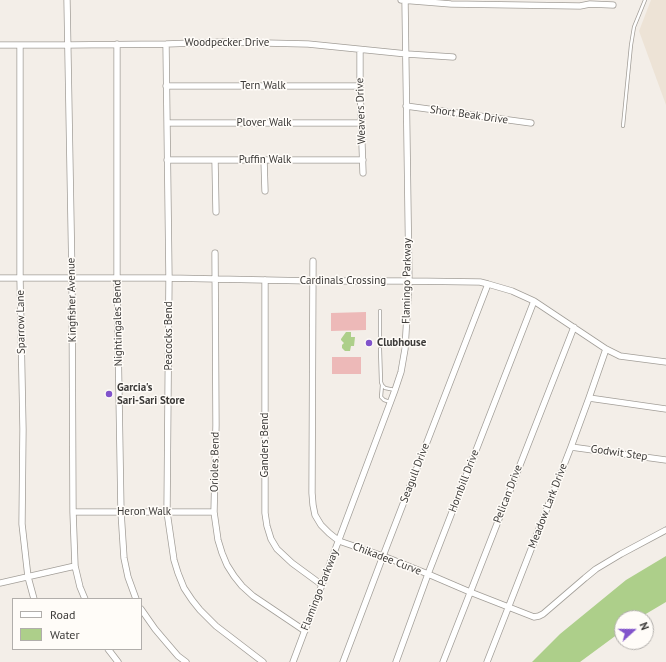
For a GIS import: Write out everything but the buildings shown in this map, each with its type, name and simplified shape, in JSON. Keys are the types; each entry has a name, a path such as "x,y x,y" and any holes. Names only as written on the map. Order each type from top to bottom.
{"street":[{"name":"Kingfisher Avenue","path":"67,0 72,278 73,512 75,566 80,587 85,598"},
{"path":"403,0 451,4 580,6 591,2 613,5"},
{"name":"Flamingo Parkway","path":"293,662 391,403 401,372 405,349 409,281 406,106 407,54 403,0"},
{"name":"Woodpecker Drive","path":"0,45 166,44 222,42 280,43 308,44 360,50 453,57"},
{"name":"Nightingales Bend","path":"117,44 117,278 121,512 124,558 128,577 136,598"},
{"name":"Peacocks Bend","path":"166,44 169,278 167,512 174,560 184,588 208,619 263,662"},
{"name":"Sparrow Lane","path":"20,45 20,278 23,429 22,524 28,577 34,598"},
{"name":"Weavers Drive","path":"360,50 361,123 364,173"},
{"name":"Tern Walk","path":"166,86 360,86"},
{"name":"Short Beak Drive","path":"406,106 531,123"},
{"name":"Plover Walk","path":"167,123 361,123"},
{"name":"Puffin Walk","path":"167,160 363,160"},
{"path":"215,160 216,212"},
{"path":"264,160 264,191"},
{"name":"Orioles Bend","path":"215,253 216,425 214,512 218,540 222,553 234,576 242,586 253,596 305,632"},
{"name":"Chikadee Curve","path":"313,261 313,505 315,515 321,525 339,541 383,556 534,617 543,614 596,569 666,530"},
{"name":"Cardinals Crossing","path":"0,278 169,278 480,282 512,290 534,301 606,349 620,356 666,362"},
{"name":"Ganders Bend","path":"265,280 265,513 267,526 271,539 277,549 292,563 322,585"},
{"name":"Seagull Drive","path":"344,662 383,556 488,284"},
{"name":"Hornbill Drive","path":"396,662 428,574 534,301"},
{"name":"Pelican Drive","path":"443,662 574,327"},
{"name":"Meadow Lark Drive","path":"487,662 571,447 606,349"},
{"path":"589,398 666,409"},
{"name":"Godwit Step","path":"571,447 666,460"},
{"name":"Heron Walk","path":"73,512 214,512"},
{"path":"0,583 75,566"},
{"path":"142,610 166,642 178,656 186,662"},
{"path":"109,650 118,662"}],"lane":[{"path":"623,126 634,27 645,0"},
{"path":"380,311 380,336"},
{"path":"380,349 380,371 382,385 381,397 391,403"},
{"path":"382,385 385,388 395,390"}],"shaded area":[{"path":"651,0 666,0 666,105 639,31"},
{"path":"366,312 366,330 331,331 331,313"},
{"path":"332,357 361,357 361,374 332,374"}],"water":[{"path":"346,332 351,332 351,337 355,337 354,346 351,346 350,351 345,351 342,348 344,343 341,339"},
{"path":"666,556 666,602 652,610 614,610 614,637 580,662 532,662 560,634 626,580"}],"place":[{"name":"Clubhouse","path":"369,343"},
{"name":"Garcia's Sari-Sari Store","path":"109,394"}]}
